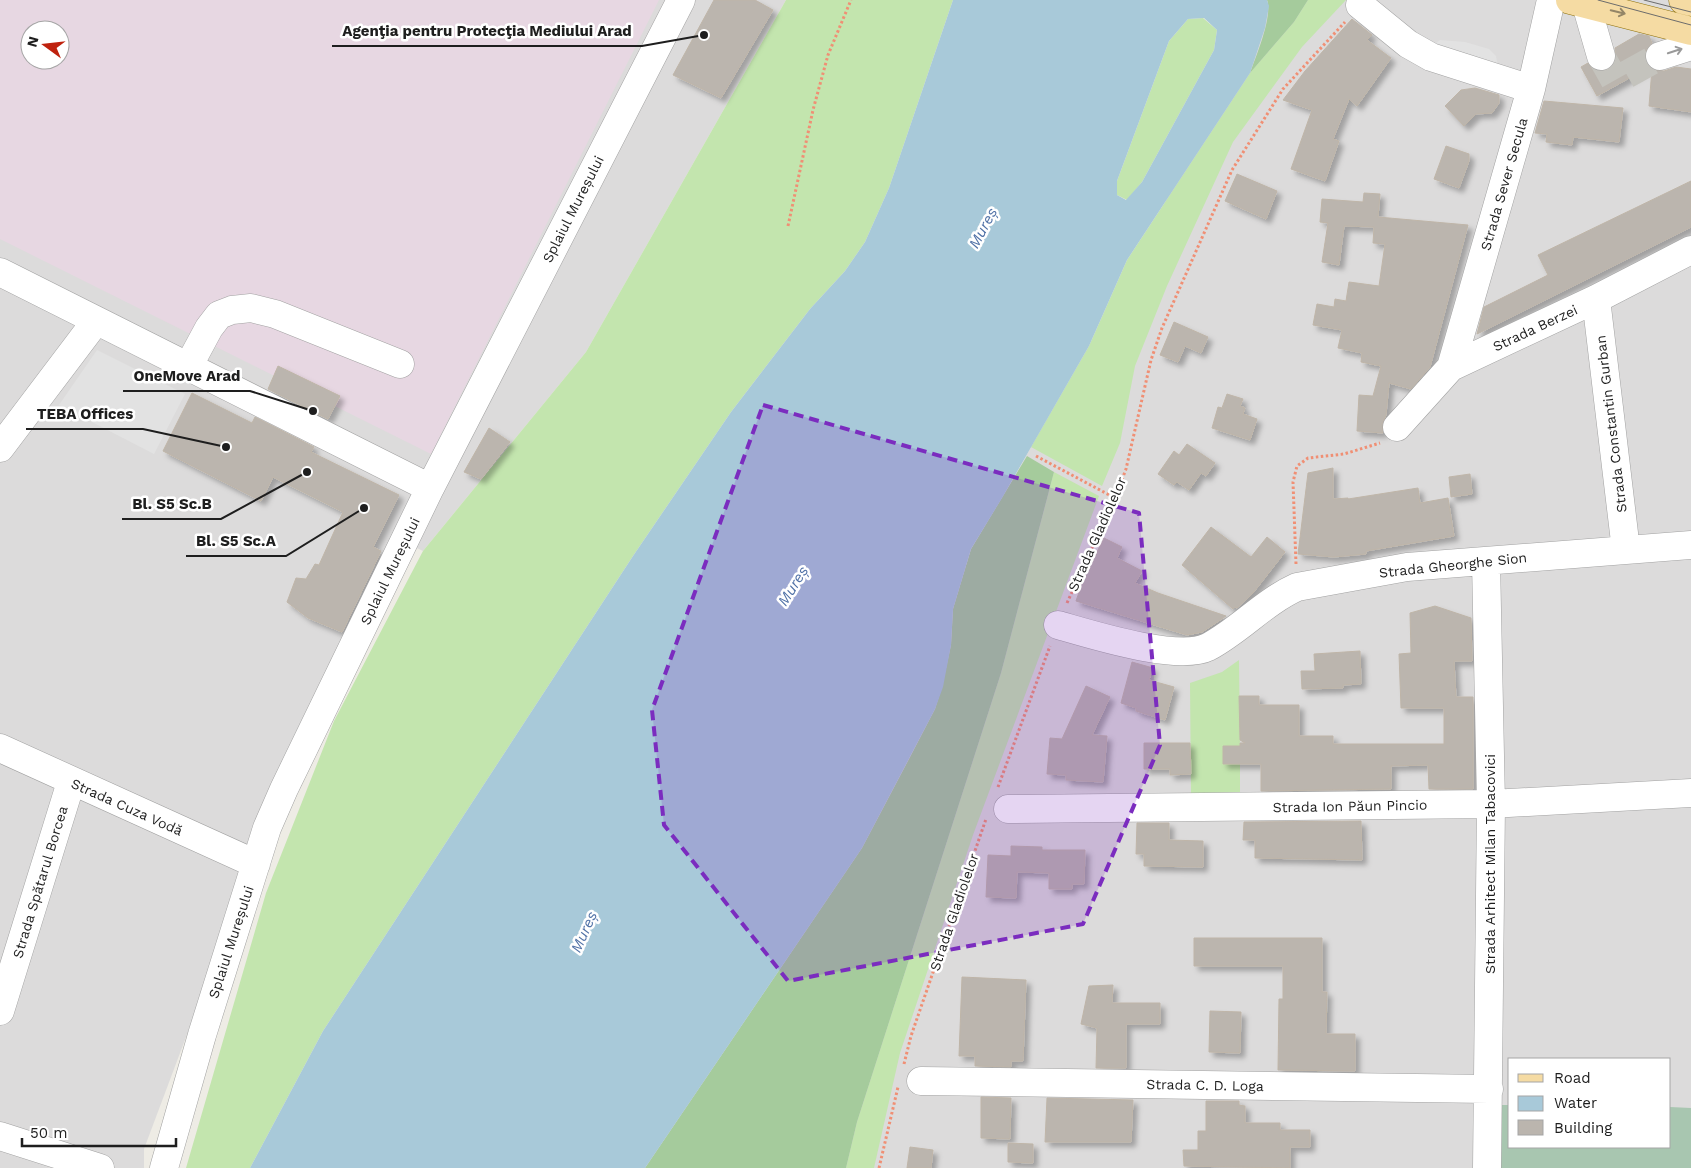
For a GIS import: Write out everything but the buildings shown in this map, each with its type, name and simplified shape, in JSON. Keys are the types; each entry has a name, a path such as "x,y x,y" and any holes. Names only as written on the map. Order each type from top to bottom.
{"main road":[{"path":"1683,0 1691,2"},
{"path":"1578,2 1691,31"}],"street":[{"name":"Splaiul Mureșului","path":"164,1168 202,1035 267,828 284,789 430,488 681,0"},
{"name":"Strada Sever Secula","path":"1451,367 1531,89 1550,0"},
{"path":"1578,2 1601,56"},
{"path":"1360,5 1408,44 1431,57 1531,89"},
{"path":"1660,56 1691,46"},
{"name":"Strada Berzei","path":"1396,427 1451,367 1596,299 1691,250"},
{"path":"0,272 430,488"},
{"name":"Strada Constantin Gurban","path":"1596,299 1626,550"},
{"path":"188,367 209,328 219,315 232,310 251,308 275,314 400,364"},
{"path":"0,448 96,321"},
{"name":"Strada Gheorghe Sion","path":"1058,625 1147,646 1185,652 1198,650 1223,637 1281,594 1297,587 1407,567 1691,545"},
{"name":"Strada Arhitect Milan Tabacovici","path":"1486,561 1491,804 1487,1168"},
{"name":"Strada Cuza Vodă","path":"0,748 71,782 256,864"},
{"name":"Strada Spătarul Borcea","path":"0,1011 71,782"},
{"name":"Strada Ion Păun Pincio","path":"997,806 1491,804 1691,793"},
{"name":"Strada C. D. Loga","path":"908,1077 1489,1089"},
{"path":"0,1136 100,1168"}],"path":[{"path":"788,226 828,55 851,0"},
{"name":"Strada Gladiolelor","path":"879,1168 908,1077 911,1036 997,806 1058,625 1115,498 1126,468 1149,368 1162,328 1232,170 1283,89 1360,5"},
{"path":"1297,587 1292,482 1297,466 1308,458 1344,454 1377,445 1396,427"},
{"path":"1036,456 1115,498"}],"highlighted area":[{"path":"763,405 1139,513 1160,745 1083,924 788,981 664,825 652,710"}],"shaded area":[{"path":"0,0 786,0 586,352 423,551 392,536 243,885 144,1149 144,1168 0,1168"},
{"path":"0,0 659,0 431,454 0,239"},
{"path":"1267,0 1691,0 1691,1168 645,1168 1002,498 1089,346 1269,6"},
{"path":"1440,40 1465,42 1489,49 1496,56 1498,67 1429,48"},
{"path":"97,350 185,394 154,454 59,405"}],"green space":[{"path":"786,0 953,0 889,188 865,242 845,271 810,309 731,412 633,556 323,1031 250,1168 186,1168 266,893 334,721 423,551 586,352"},
{"path":"1267,0 1308,0 1294,22 1250,73 1266,26 1268,16"},
{"path":"1308,0 1346,0 1302,47 1233,142 1167,286 1135,366 1120,443 1102,486 1031,447 1089,346 1127,260 1250,73 1294,22"},
{"path":"1203,18 1217,30 1214,50 1142,182 1127,200 1117,195 1117,181 1169,41 1188,19"},
{"path":"1027,456 1054,472 1001,673 857,1122 846,1168 645,1168 862,848 935,709 951,645 953,609 971,549"},
{"path":"1054,472 1099,496 973,835 900,1053 874,1168 846,1168 857,1122 1001,673"},
{"path":"1239,660 1240,746 1223,746 1223,764 1240,764 1240,797 1191,798 1190,683 1222,672"},
{"path":"1501,1105 1508,1105 1508,1148 1671,1148 1671,1107 1691,1108 1691,1168 1500,1168"}],"water":[{"name":"Mureș","path":"953,0 1267,0 1269,6 1265,28 1250,73 1127,260 1089,346 971,549 953,609 951,645 943,687 935,709 862,848 645,1168 250,1168 323,1031 633,556 731,412 810,309 845,271 865,242 889,188","holes":["1204,18 1217,30 1214,50 1142,182 1126,200 1117,195 1117,181 1169,41 1188,19"]}],"tunnel":[{"path":"1601,56 1615,81 1660,56"}],"tram line":[{"path":"1598,0 1691,25"},
{"path":"1644,0 1691,12"}],"place":[{"name":"Agenţia pentru Protecţia Mediului Arad","path":"704,35"},
{"name":"OneMove Arad","path":"313,411"},
{"name":"TEBA Offices","path":"226,447"},
{"name":"Bl. S5 Sc.B","path":"307,472"},
{"name":"Bl. S5 Sc.A","path":"364,508"}]}
